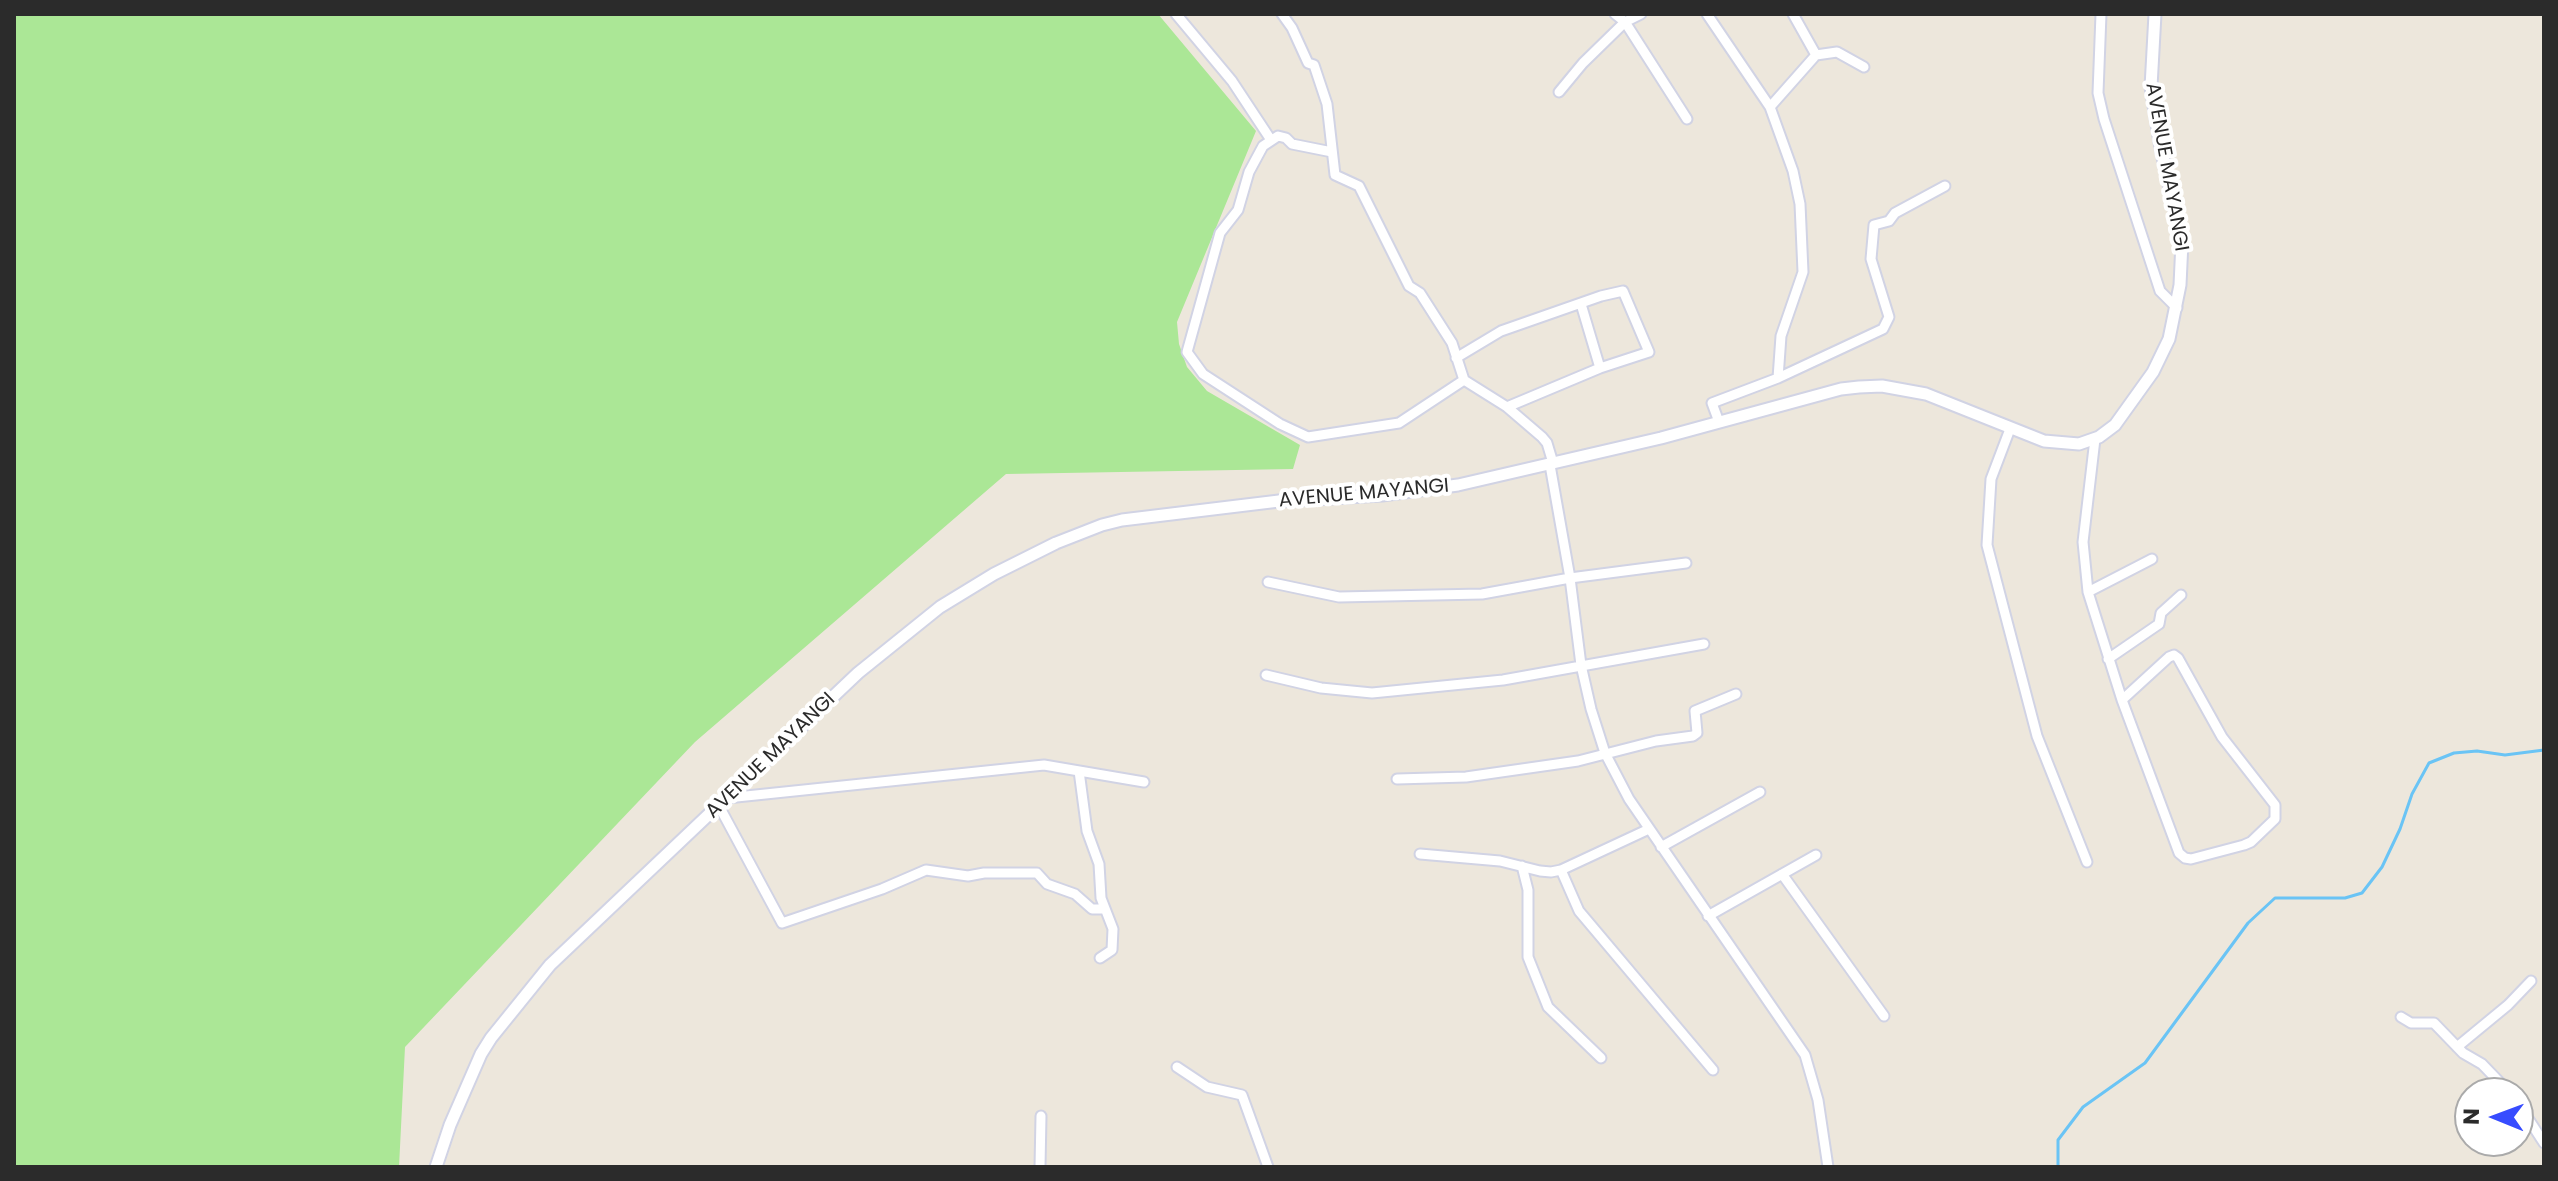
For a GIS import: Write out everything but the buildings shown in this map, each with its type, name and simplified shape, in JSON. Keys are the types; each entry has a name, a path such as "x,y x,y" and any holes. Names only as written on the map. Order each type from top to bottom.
{"street":[{"path":"1176,14 1232,81 1271,140"},
{"path":"1282,14 1308,63 1314,65 1329,110 1335,175 1358,183 1409,286 1427,302 1450,339 1464,380 1507,407 1547,443 1581,665 1605,753 1623,789 1649,829 1805,1055 1818,1100 1828,1167"},
{"path":"1615,14 1625,22 1687,119"},
{"path":"1559,92 1583,63 1625,22 1641,14"},
{"path":"1707,14 1770,107 1793,171 1800,204 1804,241 1802,282 1781,336 1778,378"},
{"path":"1793,14 1816,55"},
{"path":"2101,14 2098,93 2104,119 2160,291 2177,308"},
{"name":"AVENUE MAYANGI","path":"436,1167 466,1086 491,1038 550,965 858,673 940,607 994,574 1084,531 1122,520 1279,501 1410,492 1458,485 1552,464 1841,389 1882,386 1926,394 2044,441 2061,444 2095,439 2115,425 2153,372 2169,339 2177,308 2183,262 2182,242 2151,87 2155,14"},
{"path":"1770,107 1816,55 1837,52 1864,67"},
{"path":"1332,152 1292,144 1278,136 1263,146 1249,172 1238,210 1220,233 1187,352 1203,374 1280,424 1308,437 1399,423 1464,380"},
{"path":"1719,422 1712,403 1778,378 1883,329 1889,317 1871,259 1874,225 1889,221 1895,213 1945,186"},
{"path":"1456,358 1501,331 1623,291 1649,352 1600,368 1507,407"},
{"path":"1581,304 1600,368"},
{"path":"2010,429 1991,479 1987,545 2037,736 2087,862"},
{"path":"2095,439 2083,542 2088,592 2122,700 2179,853 2185,858 2244,845 2275,819 2275,805 2222,737 2178,658 2174,655 2169,657 2122,700"},
{"path":"2088,592 2152,559"},
{"path":"1268,582 1329,597 1482,594 1570,578 1686,563"},
{"path":"2108,659 2159,624 2161,613 2181,595"},
{"path":"1266,675 1321,688 1367,694 1503,680 1704,644"},
{"path":"1397,779 1466,777 1578,761 1656,741 1695,735 1695,711 1736,694"},
{"path":"1104,909 1092,909 1075,894 1047,884 1037,873 968,876 926,870 882,889 782,923 723,802 1044,765 1144,782"},
{"path":"1079,771 1087,831 1099,864 1104,909 1113,929 1113,949 1100,958"},
{"path":"1661,847 1760,792"},
{"path":"1420,854 1500,861 1540,871 1561,870 1649,829"},
{"path":"1708,916 1816,855"},
{"path":"1522,866 1528,890 1528,957 1548,1007 1601,1058"},
{"path":"1561,870 1579,911 1713,1070"},
{"path":"1782,874 1884,1016"},
{"path":"2457,1047 2508,1005 2531,981"},
{"path":"2401,1017 2411,1023 2431,1022 2495,1077"},
{"path":"1177,1067 1201,1084 1242,1095 1268,1167"},
{"path":"1040,1167 1041,1116"}],"green space":[{"path":"14,14 1158,14 1256,131 1177,322 1179,344 1187,367 1207,391 1300,445 1293,469 1006,474 695,742 405,1047 399,1167 14,1167"}],"waterway":[{"path":"2058,1167 2058,1140 2083,1107 2145,1063 2248,923 2275,898 2345,898 2362,893 2382,867 2412,794 2429,763 2454,753 2477,751 2505,755 2544,750"}]}
